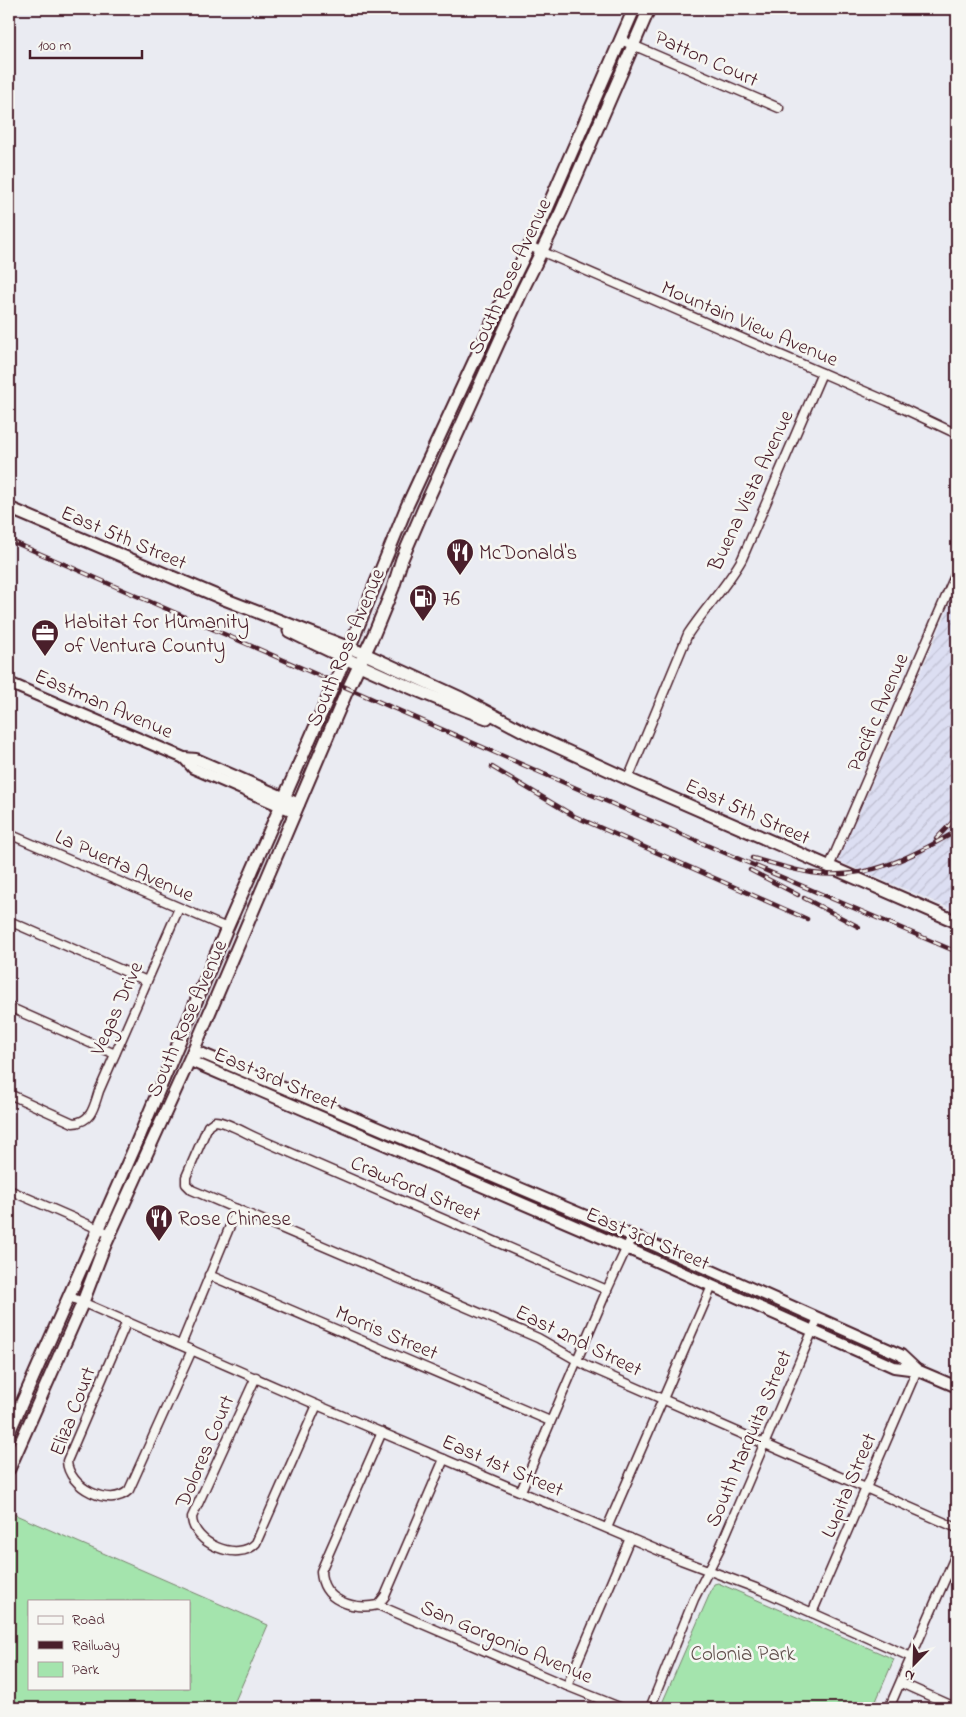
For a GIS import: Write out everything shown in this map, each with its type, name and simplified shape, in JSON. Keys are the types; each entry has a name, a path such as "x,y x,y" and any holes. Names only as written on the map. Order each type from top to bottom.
{"main road":[{"name":"South Rose Avenue","path":"9,1432 137,1142 227,928 348,653 406,506 529,246 634,9"},
{"name":"South Rose Avenue","path":"9,1469 83,1302 110,1234 190,1056 365,654 426,502 540,251 561,212 649,9"},
{"path":"426,502 423,493 446,443 449,414"},
{"name":"East 5th Street","path":"9,508 348,653 365,654 462,698 525,732 628,779 957,922"},
{"name":"East 5th Street","path":"348,653 360,665 454,706 525,732"},
{"path":"121,1209 118,1200 140,1151 137,1142"}],"street":[{"name":"Patton Court","path":"621,40 779,108"},
{"name":"Mountain View Avenue","path":"529,246 822,373 957,434"},
{"name":"Buena Vista Avenue","path":"628,779 688,634 698,618 728,583 742,559 822,373"},
{"name":"Pacific Avenue","path":"829,866 957,571"},
{"name":"Eastman Avenue","path":"9,683 184,758 196,759 297,808"},
{"name":"La Puerta Avenue","path":"9,834 227,928"},
{"name":"Vegas Drive","path":"9,1094 73,1123 84,1121 92,1112 99,1091 179,908"},
{"path":"9,921 147,981"},
{"path":"9,1007 115,1054"},
{"path":"176,1050 190,1056"},
{"name":"East 3rd Street","path":"917,1370 901,1355 632,1236 201,1053 190,1056 195,1064 627,1249 894,1367 917,1370 957,1387"},
{"name":"East 2nd Street","path":"212,1122 204,1132 188,1170 186,1184 192,1190 538,1338 587,1366 957,1528"},
{"name":"Crawford Street","path":"212,1122 225,1122 250,1135 607,1290"},
{"path":"9,1190 110,1234"},
{"path":"181,1345 237,1209"},
{"path":"521,1492 550,1421 632,1236"},
{"name":"Morris Street","path":"209,1274 550,1421"},
{"path":"607,1528 712,1286"},
{"path":"743,1300 749,1287"},
{"name":"East 1st Street","path":"68,1296 317,1405 630,1538 760,1590 911,1657"},
{"name":"South Marquita Street","path":"650,1708 694,1599 719,1550 818,1318"},
{"name":"Eliza Court","path":"128,1321 67,1461 73,1478 86,1490 103,1496 121,1496 129,1490 192,1350"},
{"name":"Lupita Street","path":"812,1613 917,1370"},
{"name":"Dolores Court","path":"256,1377 192,1517 194,1527 201,1536 214,1546 243,1551 248,1550 256,1543 317,1405"},
{"path":"382,1432 321,1571 321,1580 325,1588 336,1598 355,1607 378,1605 385,1596 444,1459"},
{"path":"567,1686 630,1538"},
{"path":"889,1708 957,1552"},
{"name":"San Gorgonio Avenue","path":"378,1605 622,1708"},
{"path":"900,1683 957,1708"}],"shaded area":[{"path":"957,589 957,911 838,861"}],"green space":[{"path":"9,1512 268,1625 232,1708 9,1708"},
{"name":"Colonia Park","path":"718,1583 894,1659 873,1708 660,1708 714,1584"}],"railway":[{"path":"9,540 704,844 957,952"},
{"path":"492,767 574,816 807,919"},
{"path":"936,839 957,817"},
{"path":"752,858 812,873 832,875 852,873 888,865 922,850 957,831"},
{"path":"750,870 798,895"},
{"path":"804,898 859,927"}],"place":[{"name":"McDonald's","path":"460,576"},
{"name":"76","path":"423,622"},
{"name":"Habitat for Humanity of Ventura County","path":"45,657"},
{"name":"Rose Chinese","path":"159,1242"}]}
